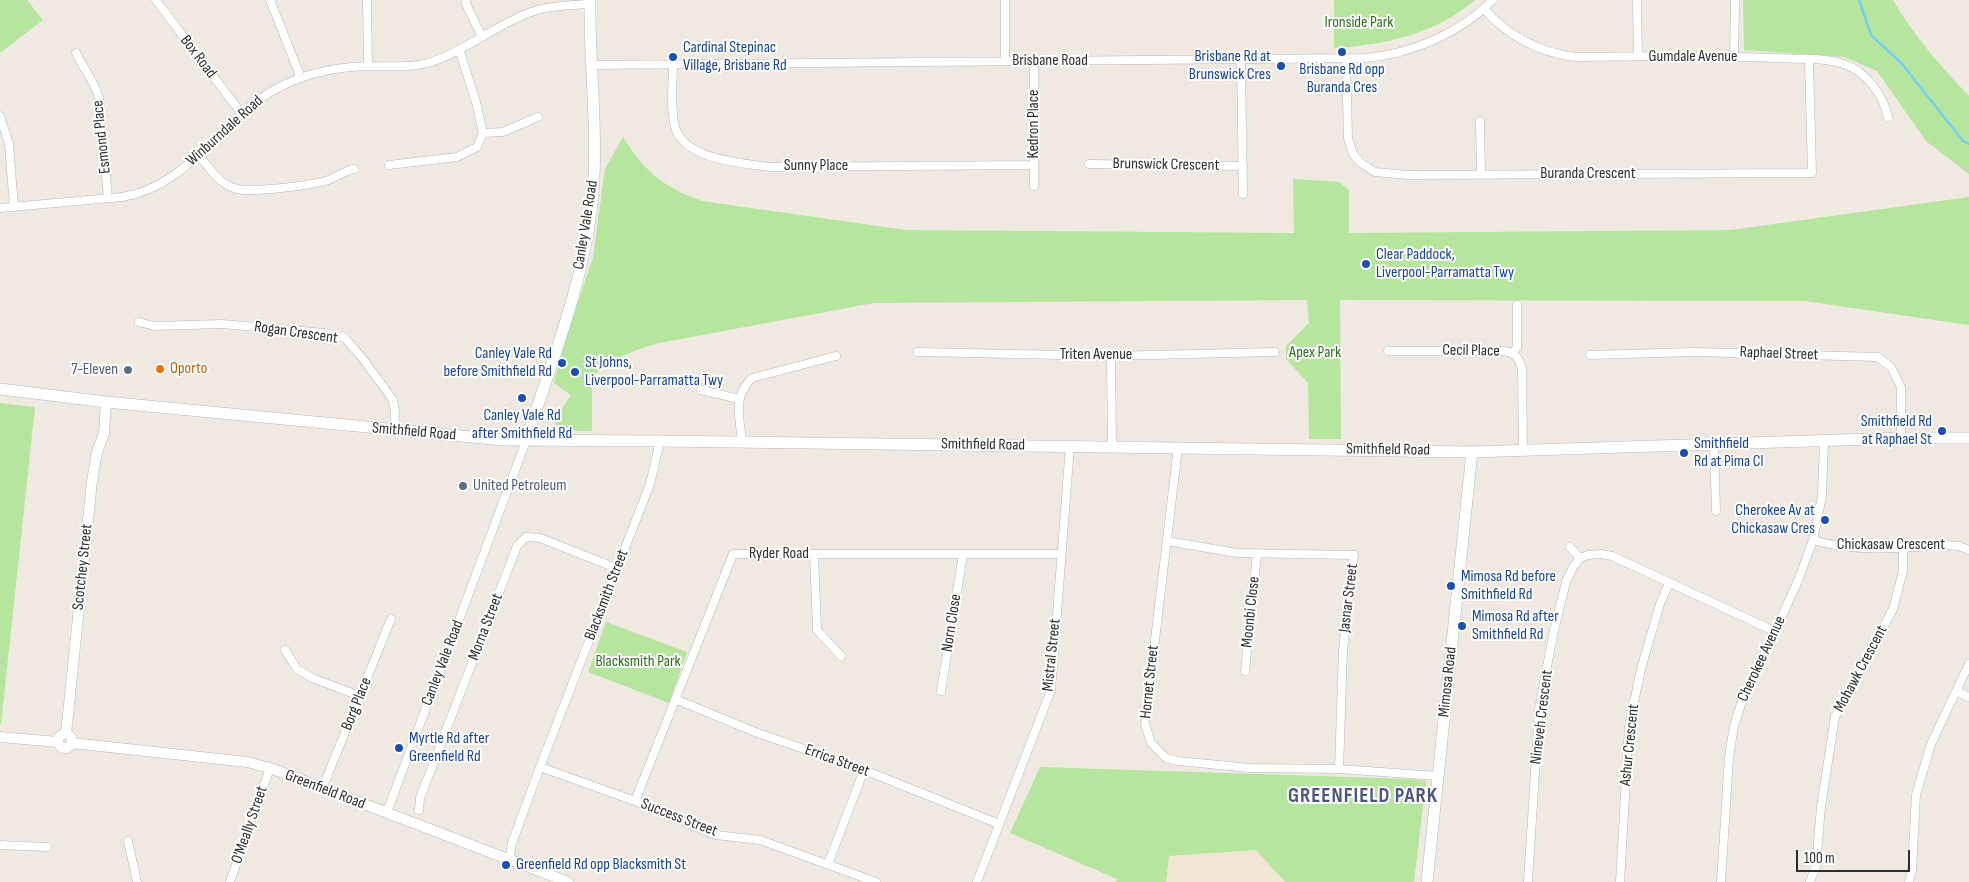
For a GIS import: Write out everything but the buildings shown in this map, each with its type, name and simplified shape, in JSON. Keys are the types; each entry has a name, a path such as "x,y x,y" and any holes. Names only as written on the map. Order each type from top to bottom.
{"main road":[{"name":"Canley Vale Road","path":"526,441 571,301 588,234 595,166 590,2"},
{"name":"Smithfield Road","path":"0,389 106,402 526,441 1331,448 1370,451 1472,452 1901,438 1969,438"},
{"name":"Mimosa Road","path":"1427,882 1472,452"}],"street":[{"name":"Box Road","path":"156,0 241,113"},
{"path":"270,0 301,78"},
{"path":"368,0 368,66"},
{"path":"466,0 466,4 482,37"},
{"path":"1005,0 1005,62"},
{"name":"Brisbane Road","path":"591,65 1346,59 1382,56 1419,46 1452,31 1494,0"},
{"path":"1637,0 1638,56"},
{"path":"1734,56 1735,0"},
{"name":"Winburndale Road","path":"0,208 134,195 156,187 176,174 241,113 261,98 301,78 337,69 427,63 460,49 536,11 565,3 590,2"},
{"name":"Gumdale Avenue","path":"1484,9 1519,39 1547,51 1575,57 1734,56 1832,61 1857,70 1876,90 1885,104 1888,117"},
{"path":"389,164 457,157 477,147 483,134 476,102 460,49"},
{"name":"Esmond Place","path":"76,53 96,88 99,98 108,198"},
{"name":"Buranda Crescent","path":"1346,59 1348,138 1353,154 1361,163 1375,172 1408,175 1812,174 1809,60"},
{"name":"Brunswick Crescent","path":"1241,60 1243,194"},
{"name":"Kedron Place","path":"1034,62 1034,186"},
{"name":"Sunny Place","path":"672,64 675,128 679,137 686,145 704,154 770,167 1034,165"},
{"path":"0,116 9,144 14,206"},
{"path":"483,134 502,132 538,117"},
{"path":"1480,121 1481,174"},
{"path":"198,154 223,183 241,190 321,182 344,171 354,169"},
{"name":"Brunswick Crescent","path":"1089,164 1242,166"},
{"path":"1513,353 1517,347 1517,305"},
{"name":"Rogan Crescent","path":"139,322 154,326 222,324 325,333 344,338 363,359 393,400 395,412 394,430"},
{"name":"Cecil Place","path":"1388,351 1504,351 1513,353 1520,361 1522,369 1523,449"},
{"name":"Triten Avenue","path":"918,352 1111,356 1275,352"},
{"name":"Raphael Street","path":"1590,355 1694,352 1878,357 1891,366 1901,387 1901,438"},
{"path":"742,443 739,400 742,388 752,378 836,356"},
{"path":"1111,356 1112,446"},
{"path":"701,390 739,400"},
{"name":"Scotchey Street","path":"66,734 92,481 97,452 104,433 106,402"},
{"name":"Canley Vale Road","path":"387,812 479,571 526,441"},
{"name":"Blacksmith Street","path":"509,860 512,843 540,767 650,484 660,441"},
{"name":"Cherokee Avenue","path":"1720,882 1729,757 1734,726 1741,704 1798,581 1813,540 1824,483 1824,442"},
{"path":"1714,445 1716,511"},
{"name":"Mistral Street","path":"977,882 1051,690 1070,446"},
{"name":"Hornet Street","path":"1178,447 1145,724 1151,743 1166,758 1178,761 1250,768 1339,769 1438,776"},
{"name":"Morna Street","path":"419,810 420,798 517,546 526,536 540,538 616,568"},
{"name":"Chickasaw Crescent","path":"1813,540 1832,546 1856,548 1903,548 1947,545 1959,546 1969,550"},
{"name":"Jasnar Street","path":"1167,541 1237,554 1354,555 1343,650 1339,769"},
{"path":"1570,547 1580,558 1601,554 1612,556 1774,631"},
{"name":"Mohawk Crescent","path":"1810,882 1816,866 1821,807 1835,717 1893,609 1903,571 1903,548"},
{"name":"Ryder Road","path":"635,802 733,554 1061,554"},
{"path":"814,554 817,630 841,656"},
{"name":"Norn Close","path":"941,691 964,554"},
{"name":"Moonbi Close","path":"1245,671 1257,554"},
{"name":"Nineveh Crescent","path":"1528,882 1539,709 1553,635 1566,582 1570,570 1580,558"},
{"name":"Ashur Crescent","path":"1620,882 1628,726 1641,669 1660,604 1669,583"},
{"name":"Borg Place","path":"322,789 391,619"},
{"path":"285,650 298,670 312,678 360,696"},
{"path":"1909,882 1912,870 1916,795 1931,744 1969,664"},
{"path":"1956,691 1969,697"},
{"name":"Errica Street","path":"676,699 755,732 864,770 999,824"},
{"path":"66,734 71,737 72,743 68,748 63,748 58,742 60,736 66,734"},
{"path":"0,737 58,742"},
{"name":"Greenfield Road","path":"72,743 247,762 270,768 568,882"},
{"name":"Success Street","path":"540,767 635,802 716,835 760,840 876,882"},
{"name":"O'Meally Street","path":"230,882 270,768"},
{"path":"828,864 864,770"},
{"path":"128,840 137,882"},
{"path":"0,845 47,847"}],"shaded area":[{"path":"1256,850 1285,882 1166,882 1169,856"}],"green space":[{"path":"0,0 27,0 43,20 0,53"},
{"name":"Ironside Park","path":"1334,0 1475,0 1460,12 1409,36 1372,44 1334,48"},
{"path":"1743,0 1893,0 1909,26 1928,50 1969,96 1969,174 1926,141 1877,71 1844,57 1744,50"},
{"name":"Apex Park","path":"623,137 639,160 656,177 676,190 702,201 906,230 1294,233 1293,179 1339,182 1349,190 1349,233 1731,230 1969,197 1969,325 1804,301 1340,300 1341,439 1309,439 1308,383 1286,359 1286,346 1309,323 1307,300 874,303 659,343 631,352 615,360 592,377 592,431 566,430 555,423 557,416 571,395 554,383 565,341 593,257 605,169"},
{"path":"0,403 35,407 1,724 0,724"},
{"name":"Blacksmith Park","path":"606,622 687,652 669,703 588,672"},
{"path":"1040,767 1426,781 1414,882 1285,882 1256,850 1169,856 1166,882 1116,882 1117,879 1010,833"}],"waterway":[{"path":"1859,0 1871,35 1902,64 1963,141 1969,144"}],"place":[{"name":"Brisbane Rd opp Buranda Cres","path":"1342,52"},
{"name":"Cardinal Stepinac Village, Brisbane Rd","path":"673,57"},
{"name":"Brisbane Rd at Brunswick Cres","path":"1281,66"},
{"name":"Clear Paddock, Liverpool-Parramatta Twy","path":"1366,264"},
{"name":"Canley Vale Rd before Smithfield Rd","path":"562,363"},
{"name":"Oporto","path":"160,369"},
{"name":"7-Eleven","path":"128,370"},
{"name":"St Johns, Liverpool-Parramatta Twy","path":"575,372"},
{"name":"Canley Vale Rd after Smithfield Rd","path":"522,398"},
{"name":"Smithfield Rd at Raphael St","path":"1942,431"},
{"name":"Smithfield Rd at Pima Cl","path":"1684,453"},
{"name":"United Petroleum","path":"463,486"},
{"name":"Cherokee Av at Chickasaw Cres","path":"1825,520"},
{"name":"Mimosa Rd before Smithfield Rd","path":"1451,586"},
{"name":"Mimosa Rd after Smithfield Rd","path":"1462,626"},
{"name":"Myrtle Rd after Greenfield Rd","path":"399,748"},
{"name":"Greenfield Rd opp Blacksmith St","path":"506,865"}],"district":[{"name":"GREENFIELD PARK","path":"1363,797"}]}
